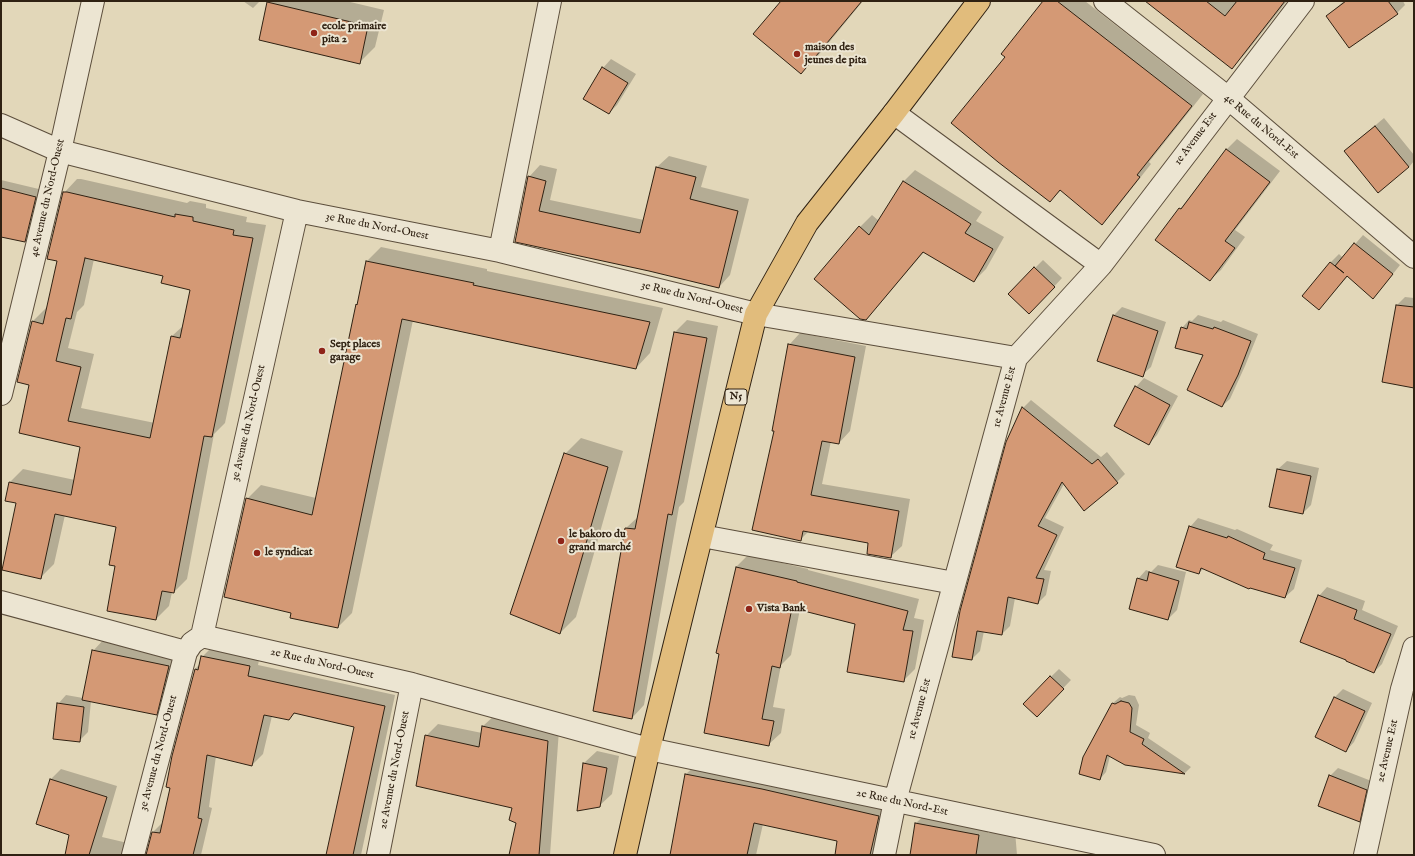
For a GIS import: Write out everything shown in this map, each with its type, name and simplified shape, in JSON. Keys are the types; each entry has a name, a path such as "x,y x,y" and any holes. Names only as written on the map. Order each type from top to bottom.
{"highway":[{"name":"N5","path":"625,855 649,749 756,314 807,223 894,113 979,1"}],"street":[{"name":"4e Avenue du Nord-Ouest","path":"2,382 60,151 93,1"},
{"path":"500,251 550,1"},
{"name":"4e Rue du Nord-Est","path":"1105,1 1228,98 1414,257"},
{"name":"1e Avenue Est","path":"884,855 895,801 1016,358 1101,264 1303,1"},
{"path":"894,113 1101,264"},
{"name":"3e Rue du Nord-Ouest","path":"1,125 60,151 296,211 500,251 756,314 1016,358"},
{"name":"3e Avenue du Nord-Ouest","path":"202,636 296,211"},
{"path":"702,536 954,583"},
{"path":"1,602 186,652 192,643 202,636"},
{"name":"2e Rue du Nord-Ouest","path":"202,636 412,684 649,749"},
{"name":"2e Avenue Est","path":"1365,855 1408,691 1414,648"},
{"name":"3e Avenue du Nord-Ouest","path":"133,855 186,652"},
{"name":"2e Avenue du Nord-Ouest","path":"378,855 412,684"},
{"name":"2e Rue du Nord-Est","path":"649,749 1154,855"}],"building":[{"name":"maison des jeunes de pita","path":"781,1 862,1 801,74 753,34"},
{"path":"1043,1 1057,1 1192,106 1137,175 1140,177 1102,225 1060,190 1050,202 951,123 1005,57 1001,54"},
{"path":"1145,1 1206,1 1225,16 1237,1 1285,1 1232,69"},
{"path":"1346,1 1388,1 1398,14 1349,48 1326,16"},
{"name":"ecole primaire pita 2","path":"267,2 368,26 360,64 259,40"},
{"path":"602,67 628,83 609,114 583,99"},
{"path":"1375,126 1409,167 1378,193 1344,151"},
{"path":"1226,149 1270,182 1225,241 1235,248 1210,281 1155,240 1179,208 1181,209"},
{"path":"656,167 696,177 690,199 738,211 719,288 515,242 528,176 546,181 539,211 640,233"},
{"path":"903,181 971,224 965,233 993,249 974,282 923,252 866,320 860,319 814,279 859,226 869,235"},
{"path":"1,188 36,197 25,242 1,237"},
{"path":"63,192 175,217 175,214 193,217 193,221 234,230 233,235 253,238 212,437 204,436 174,593 162,591 156,620 107,611 115,566 109,565 116,527 55,514 41,579 2,570 16,503 5,501 9,482 71,495 80,447 19,433 29,385 17,382 32,321 43,324 57,261 47,259","holes":["85,258 163,276 161,283 190,290 180,338 171,336 150,438 68,421 81,367 56,361 66,318 71,319"]},
{"path":"1354,243 1393,274 1373,299 1347,276 1319,310 1302,296 1330,262 1335,266"},
{"path":"366,261 650,322 636,369 402,319 338,628 290,618 291,613 224,597 246,498 312,515"},
{"path":"1034,267 1055,287 1029,314 1008,294"},
{"path":"1396,305 1414,307 1414,388 1382,382"},
{"path":"1113,315 1158,331 1143,377 1097,361"},
{"path":"1189,322 1213,329 1214,327 1251,341 1238,375 1222,407 1187,390 1203,355 1175,348 1181,327 1187,329"},
{"path":"674,332 707,338 672,515 668,514 632,719 593,711 625,528 635,529"},
{"path":"788,344 855,357 839,444 822,441 811,495 899,511 891,558 867,554 868,543 803,531 801,541 752,530 774,431 772,431"},
{"path":"1135,386 1170,405 1149,445 1114,426"},
{"path":"1022,407 1092,464 1098,459 1118,483 1084,511 1062,482 1038,526 1057,535 1036,578 1044,579 1038,604 1008,597 1002,635 977,631 972,660 952,657 960,611 1006,442"},
{"name":"le bakoro du grand marché","path":"564,453 608,467 560,634 510,614"},
{"path":"1277,469 1311,476 1303,514 1269,507"},
{"path":"1189,526 1227,538 1228,536 1265,553 1263,559 1295,568 1285,598 1250,588 1249,589 1201,568 1199,574 1176,567"},
{"path":"736,567 797,581 908,611 903,630 913,631 904,682 847,672 855,624 792,608 780,668 772,666 762,719 774,721 769,746 704,733 719,654 716,653"},
{"path":"1149,572 1179,581 1168,620 1129,609 1137,578 1147,581"},
{"path":"1318,595 1357,610 1354,619 1391,634 1374,673 1300,642"},
{"path":"92,650 169,666 157,715 82,700"},
{"path":"201,656 250,666 248,676 385,706 353,855 326,855 354,727 294,713 289,720 264,715 252,766 207,755 198,818 202,819 193,855 146,855 152,832 160,833 170,788 166,787 172,756 195,669 198,670"},
{"path":"1050,676 1064,689 1037,717 1023,704"},
{"path":"1334,697 1365,711 1346,752 1315,737"},
{"path":"1121,701 1129,703 1132,708 1130,732 1144,739 1142,744 1185,774 1125,765 1107,755 1100,780 1079,774 1083,757 1112,703 1115,704"},
{"path":"57,703 84,707 80,742 53,739"},
{"path":"482,726 548,741 539,855 509,855 516,823 509,820 512,808 416,786 425,735 479,747"},
{"path":"583,763 607,768 600,807 577,811"},
{"path":"685,774 762,789 879,816 870,855 835,855 837,841 754,823 747,855 670,855"},
{"path":"1329,775 1367,790 1360,822 1318,806"},
{"path":"50,779 107,797 89,855 65,855 69,835 36,824"},
{"path":"915,823 979,835 976,855 910,855"}],"place":[{"name":"ecole primaire pita 2","path":"314,33"},
{"name":"maison des jeunes de pita","path":"797,54"},
{"name":"Sept places garage","path":"322,351"},
{"name":"le bakoro du grand marché","path":"561,541"},
{"name":"le syndicat","path":"257,553"},
{"name":"Vista Bank","path":"749,609"}]}
